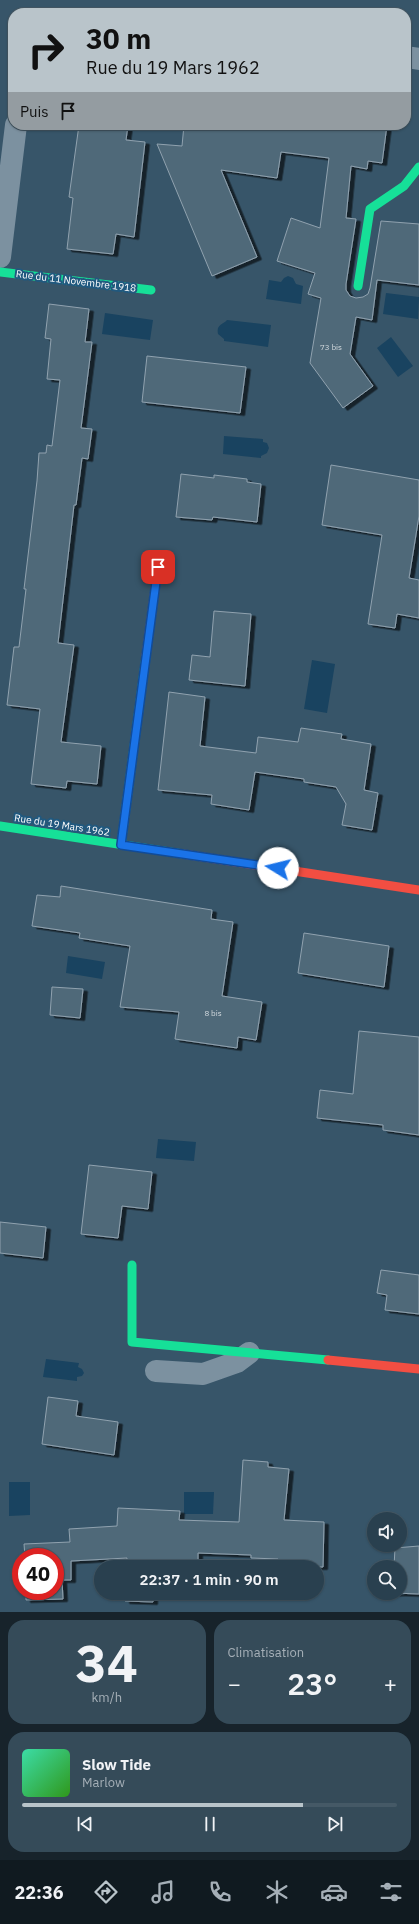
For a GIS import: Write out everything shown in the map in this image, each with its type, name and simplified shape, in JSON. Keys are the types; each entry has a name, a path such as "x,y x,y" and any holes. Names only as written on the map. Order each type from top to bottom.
{"street":[{"path":"0,257 15,130"},
{"path":"358,286 370,209 404,186 419,167"},
{"name":"Rue du 11 Novembre 1918","path":"0,272 151,290"},
{"name":"Rue du 19 Mars 1962","path":"121,845 158,567"},
{"name":"Rue du 19 Mars 1962","path":"0,826 419,890"},
{"path":"132,1265 132,1342 419,1369"},
{"path":"156,1371 203,1374 237,1362 249,1353"}],"water":[{"path":"288,276 293,278 296,284 303,286 301,304 266,299 269,280 281,282"},
{"path":"386,293 419,297 418,319 383,314"},
{"path":"105,313 153,320 150,340 102,334"},
{"path":"227,320 271,325 268,347 224,341 224,339 218,334 218,328"},
{"path":"391,337 413,366 398,377 377,348"},
{"path":"224,436 263,439 263,442 267,443 269,448 267,453 261,456 261,458 223,454"},
{"path":"312,660 335,664 327,713 304,709"},
{"path":"68,956 105,962 102,979 66,973"},
{"path":"158,1139 196,1142 194,1161 156,1158"},
{"path":"46,1359 79,1363 78,1367 82,1369 84,1373 82,1376 77,1377 77,1381 43,1377"},
{"path":"9,1482 30,1482 30,1515 9,1516"},
{"path":"184,1492 214,1492 213,1514 184,1514"}],"building":[{"path":"78,130 127,130 126,140 145,142 134,237 116,234 113,254 67,249 73,198 69,197"},
{"path":"184,130 386,130 382,163 368,161 367,169 351,166 346,218 356,219 346,290 350,296 356,298 363,297 368,294 381,221 419,224 419,285 377,280 372,320 356,317 350,354 373,386 343,408 310,363 321,298 308,294 315,273 277,261 291,218 320,228 329,158 281,152 277,178 221,170 257,257 212,276 157,144 182,146"},
{"path":"49,304 89,309 85,342 92,342 81,428 92,429 88,459 82,458 76,505 74,505 58,643 74,645 61,742 101,746 97,784 67,781 66,788 31,784 40,709 7,705 14,647 19,647 39,453 46,453 47,445 52,446 60,380 47,379 51,339 45,338"},
{"path":"147,356 246,367 240,413 142,402"},
{"path":"331,465 419,480 419,516 409,578 419,580 419,618 397,614 395,628 368,624 382,535 322,525"},
{"path":"181,474 214,478 214,475 247,479 247,482 261,484 257,522 213,517 212,520 176,517"},
{"path":"214,611 251,614 245,686 189,680 192,655 210,657"},
{"path":"169,692 205,697 200,746 256,753 258,737 298,742 301,728 342,734 341,739 371,744 364,790 378,793 372,830 342,825 346,804 336,787 304,782 304,779 255,772 249,810 211,804 212,795 158,790"},
{"path":"61,886 212,910 211,919 233,922 222,996 262,1002 256,1040 238,1037 237,1048 175,1039 179,1012 120,1007 130,946 79,938 80,933 32,926 37,895 60,897"},
{"path":"304,933 389,946 384,987 298,973"},
{"path":"52,987 83,989 80,1018 50,1015"},
{"path":"359,1031 419,1037 419,1135 383,1130 383,1125 317,1118 320,1090 353,1094"},
{"path":"89,1165 152,1172 148,1209 122,1206 118,1238 81,1234"},
{"path":"0,1222 46,1227 43,1258 0,1253"},
{"path":"381,1270 419,1275 419,1314 385,1310 387,1295 377,1293"},
{"path":"48,1397 78,1401 76,1416 118,1422 114,1455 42,1444"},
{"path":"243,1460 268,1462 268,1467 289,1469 284,1520 324,1522 323,1560 278,1560 251,1558 251,1555 198,1553 198,1560 127,1560 127,1558 71,1561 71,1580 64,1580 64,1548 24,1548 24,1544 70,1542 69,1529 117,1526 118,1508 180,1511 179,1520 239,1522"},
{"path":"419,1546 419,1594 407,1594 407,1560 394,1560 395,1552 407,1552 407,1547"},
{"path":"153,1600 153,1602 125,1601"}],"traffic: fast":[{"path":"358,286 370,209 404,186 419,167"},
{"path":"0,272 151,290"},
{"path":"121,845 146,656"},
{"path":"0,826 183,854"},
{"path":"132,1265 132,1342 328,1360"}],"traffic: jam":[{"path":"146,656 158,567"},
{"path":"183,854 419,890"},
{"path":"328,1360 419,1369"}],"route":[{"path":"158,567 121,845 278,868"}]}
